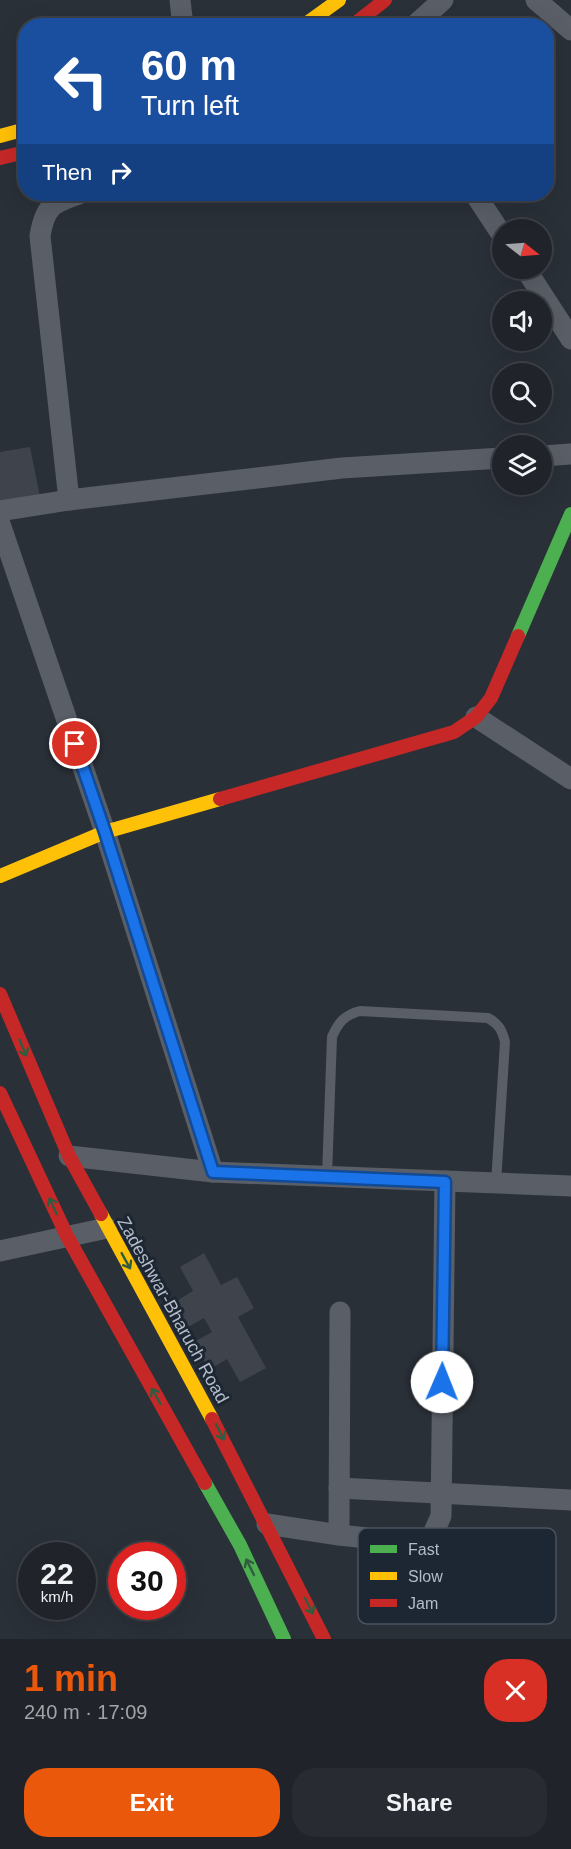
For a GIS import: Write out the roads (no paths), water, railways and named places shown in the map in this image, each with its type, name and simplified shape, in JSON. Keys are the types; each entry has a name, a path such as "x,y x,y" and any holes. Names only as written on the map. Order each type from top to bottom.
{"main road":[{"path":"316,18 339,0"},
{"path":"362,18 385,0"},
{"path":"0,136 18,131"},
{"path":"0,158 18,154"},
{"path":"0,876 105,832 454,732 476,717 491,698 571,514"},
{"name":"Zadeshwar-Bharuch Road","path":"0,994 69,1156 205,1404 324,1639"},
{"path":"0,1093 67,1236 240,1545 284,1639"}],"street":[{"path":"180,0 182,18"},
{"path":"423,18 443,0"},
{"path":"536,0 571,30"},
{"path":"57,201 48,209 42,220 39,236 69,500"},
{"path":"480,201 492,220"},
{"path":"532,279 571,339"},
{"path":"552,455 571,454"},
{"path":"0,511 69,500 342,468 492,459"},
{"path":"0,524 105,832 213,1172"},
{"path":"476,717 571,779"},
{"path":"69,1156 213,1172 571,1186"},
{"path":"436,1528 441,1516 445,1182"},
{"path":"0,1251 107,1228"},
{"path":"339,1535 340,1312"},
{"path":"339,1488 571,1500"},
{"path":"267,1524 358,1537"}],"lane":[{"path":"327,1176 332,1037 336,1026 344,1018 360,1011 488,1018 497,1023 502,1030 505,1042 496,1183"}]}
